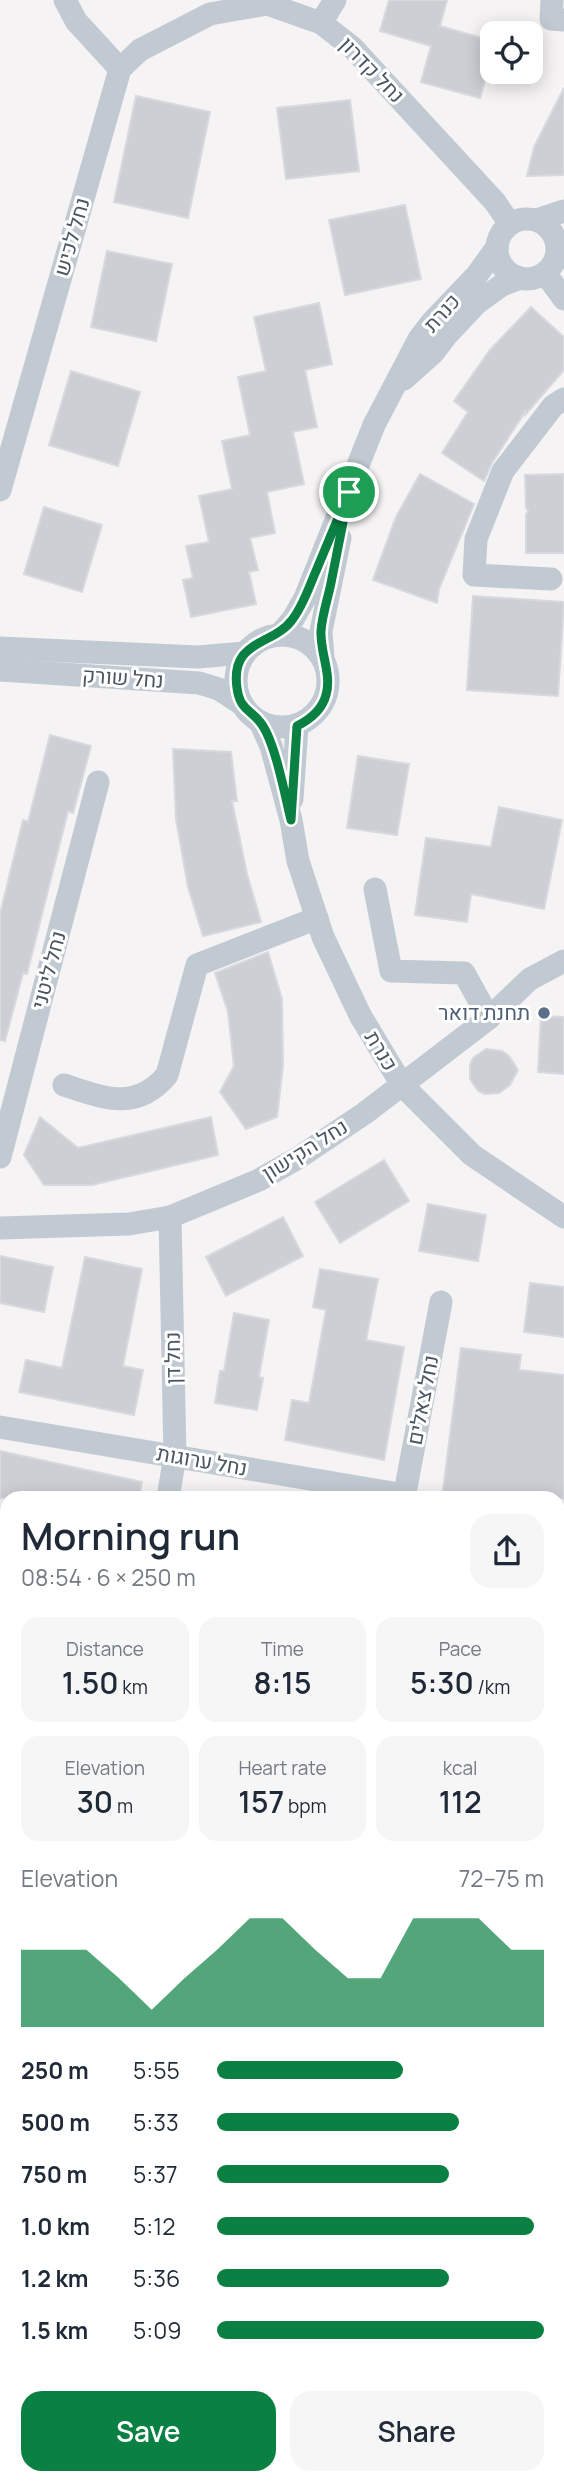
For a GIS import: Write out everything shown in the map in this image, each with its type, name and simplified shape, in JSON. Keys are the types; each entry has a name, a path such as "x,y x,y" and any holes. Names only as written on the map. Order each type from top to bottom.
{"street":[{"path":"65,0 76,20 120,69"},
{"path":"321,23 335,0"},
{"path":"552,0 551,19 564,20"},
{"name":"נחל קדרון","path":"120,69 140,50 210,14 267,4 321,23 352,47 495,202 510,224"},
{"name":"נחל לכיש","path":"0,490 120,69"},
{"path":"537,220 564,211"},
{"path":"528,218 537,220 552,232 561,246 545,273 536,278 520,278 503,267 497,247 503,230 510,224 528,218"},
{"name":"כנרת","path":"245,653 266,637 279,635 293,619 349,492 374,425 419,340 432,322 477,275 497,247"},
{"path":"545,273 564,299"},
{"name":"כנרת","path":"397,385 433,353 477,303 502,285 520,278"},
{"path":"551,579 474,575 476,540 503,471 554,406 564,399"},
{"name":"כנרת","path":"291,820 297,726 319,710 328,685 321,631 349,492"},
{"path":"279,635 304,641 323,659"},
{"name":"נחל שורק","path":"0,648 198,657 245,653"},
{"path":"242,704 236,678 245,653"},
{"name":"נחל שורק","path":"0,670 200,684 219,689 242,704"},
{"name":"כנרת","path":"242,704 250,715 260,722 271,746 291,820 298,861 323,937 360,1015 402,1085 472,1154 564,1217"},
{"path":"260,722 285,728 297,726"},
{"name":"נחל ליטני","path":"0,1157 98,782"},
{"path":"375,889 391,971 464,973 489,1018"},
{"path":"64,1085 100,1097 133,1100 157,1087 167,1075 197,965 317,918"},
{"name":"נחל הקישון","path":"0,1228 129,1224 170,1217 258,1180 298,1158 365,1113 489,1018 530,979 564,961"},
{"name":"נחל דן","path":"169,1491 174,1456 170,1217"},
{"name":"נחל צאלים","path":"406,1491 441,1302"},
{"name":"נחל ערוגות","path":"0,1427 371,1491"}],"building":[{"path":"389,0 447,0 440,26 480,38 480,84 484,84 480,98 421,82 431,46 380,31"},
{"path":"564,88 564,175 527,176 534,147"},
{"path":"136,96 210,112 188,218 114,202"},
{"path":"350,100 359,171 286,179 277,108"},
{"path":"405,205 421,279 345,295 329,220"},
{"path":"107,251 172,264 156,341 91,327"},
{"path":"319,303 332,364 305,370 317,427 293,432 304,484 267,492 275,533 250,538 258,570 249,572 256,604 191,617 183,580 193,578 186,546 209,542 199,496 232,489 222,441 250,435 238,377 266,371 254,317"},
{"path":"531,307 564,337 564,370 525,415 525,412 492,463 484,481 442,453 468,412 454,401 490,350"},
{"path":"71,371 140,392 118,466 49,445"},
{"path":"420,474 474,504 439,589 437,603 373,580 396,517"},
{"path":"564,474 564,553 526,553 528,510 525,475"},
{"path":"44,507 102,525 82,592 24,574"},
{"path":"473,596 564,602 558,696 467,690"},
{"path":"50,735 91,746 73,813 68,811 27,974 23,973 5,1041 0,1040 0,914 23,820 28,822"},
{"path":"173,749 231,752 237,801 232,801 247,874 261,922 203,936 188,887 176,819"},
{"path":"358,756 409,764 397,835 347,828"},
{"path":"499,807 562,820 544,909 471,894 467,922 415,915 426,838 491,847"},
{"path":"268,952 282,999 283,1066 277,1117 246,1129 220,1092 234,1066 228,1012 215,973"},
{"path":"541,1016 564,1017 564,1074 538,1072"},
{"path":"486,1049 502,1051 509,1056 518,1070 510,1085 499,1093 485,1094 478,1091 470,1079 473,1058"},
{"path":"40,1117 78,1148 211,1117 218,1155 92,1185 44,1185 24,1155"},
{"path":"384,1160 409,1201 340,1243 315,1202"},
{"path":"428,1204 486,1215 478,1261 419,1251"},
{"path":"283,1217 303,1256 226,1296 206,1257"},
{"path":"0,1256 53,1267 44,1312 0,1303"},
{"path":"85,1257 142,1269 123,1366 143,1370 134,1415 19,1392 26,1360 62,1368"},
{"path":"320,1269 378,1279 366,1340 404,1347 384,1460 285,1440 292,1400 309,1403 326,1310 313,1307"},
{"path":"530,1283 564,1287 564,1337 524,1332"},
{"path":"234,1313 269,1320 259,1377 263,1378 257,1410 215,1403 220,1371 224,1371"},
{"path":"461,1348 521,1355 519,1370 564,1375 564,1491 443,1491"},
{"path":"0,1451 142,1482 140,1491 0,1491"}],"place":[{"name":"תחנת דואר","path":"544,1013"}],"route":[{"path":"349,492 321,631 328,685 319,710 297,726 291,820 271,746 260,722 250,715 242,704 236,678 245,653 266,637 279,635 293,619 349,492"}]}
